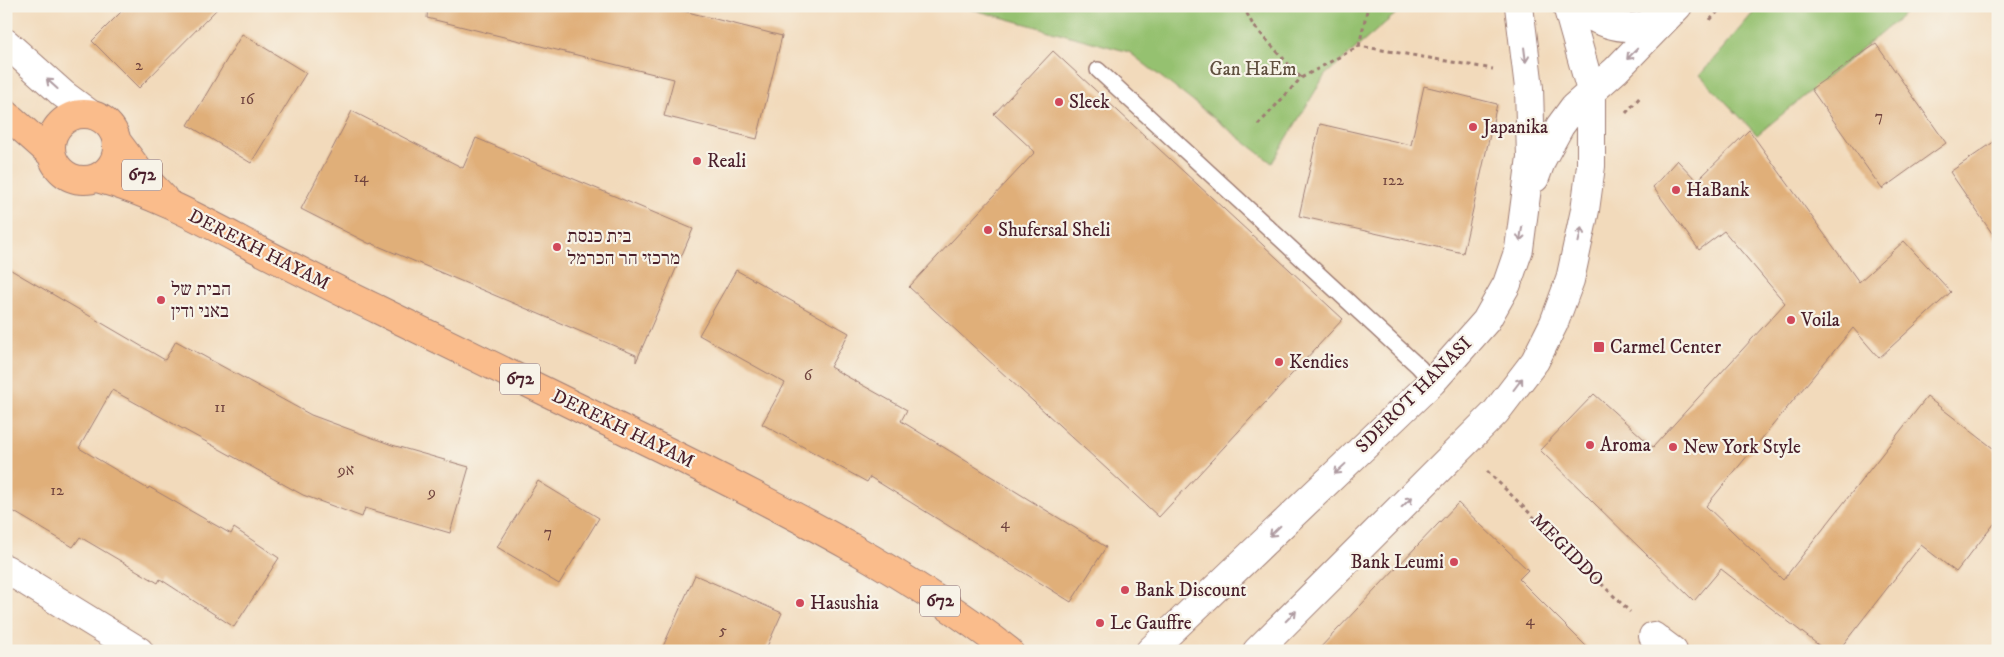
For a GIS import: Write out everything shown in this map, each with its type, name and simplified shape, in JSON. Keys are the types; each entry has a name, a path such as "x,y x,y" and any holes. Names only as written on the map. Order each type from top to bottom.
{"main road":[{"name":"672","path":"7,114 34,124 44,125 60,124 69,117 79,114 90,114 100,118 109,124 115,133 118,144 113,164 97,178 85,180 69,176 60,169 51,154 7,114"},
{"path":"51,154 54,132 60,124"},
{"name":"DEREKH HAYAM","path":"118,144 142,175 170,203"},
{"name":"DEREKH HAYAM","path":"97,178 120,184 170,203 307,275 770,502 942,602 1008,650"}],"street":[{"name":"SDEROT HANASI","path":"1150,651 1432,382 1486,321 1507,284 1519,249 1531,157 1529,88 1519,6"},
{"path":"1257,651 1496,412 1535,361 1558,315 1570,280 1585,210 1591,166 1591,91 1567,6"},
{"path":"1577,6 1594,19 1632,26 1644,25 1676,7"},
{"path":"1526,204 1542,159 1560,126 1574,108 1616,70 1676,7"},
{"path":"6,43 63,94 90,114"},
{"path":"6,569 139,651"}],"lane":[{"path":"1098,70 1419,367 1432,382"}],"path":[{"path":"1243,6 1253,25 1301,78"},
{"path":"1359,46 1368,6"},
{"path":"1258,125 1301,78 1359,46 1496,70"},
{"name":"MEGIDDO","path":"1463,447 1664,643"}],"green space":[{"name":"Gan HaEm","path":"960,6 1399,6 1399,11 1325,75 1272,163 1129,52"},
{"path":"1759,6 1914,6 1757,135 1700,75"}],"building":[{"path":"127,6 220,6 139,88 92,41"},
{"path":"428,6 664,6 782,36 757,139 664,116 674,79 427,18"},
{"path":"242,34 306,73 251,163 188,125"},
{"path":"1876,44 1946,143 1882,189 1811,89"},
{"path":"1053,51 1343,319 1159,517 909,287 1035,152 994,114"},
{"path":"1424,86 1497,104 1463,253 1299,216 1320,124 1411,145"},
{"name":"בית כנסת מרכזי הר הכרמל","path":"352,111 463,168 476,138 693,229 636,362 636,355 370,244 301,209"},
{"path":"1749,130 1859,282 1904,241 1951,292 1879,358 1853,328 1706,506 1783,580 1927,397 1998,452 1998,519 1956,572 1921,545 1838,651 1826,651 1721,569 1694,601 1540,450 1594,394 1653,447 1785,303 1724,231 1699,250 1653,187 1677,160 1697,181"},
{"path":"1998,139 1998,242 1950,172"},
{"path":"6,267 165,360 176,341 311,415 392,445 469,467 450,533 365,508 362,517 303,495 112,390 79,448 148,489 149,487 231,534 234,528 279,558 234,627 160,579 158,583 80,537 73,547 6,507"},
{"path":"736,270 849,333 830,367 907,410 901,421 1106,547 1071,602 870,477 867,482 762,424 785,383 699,335"},
{"path":"538,481 599,518 559,584 497,547"},
{"path":"1458,503 1528,570 1519,579 1591,651 1317,651"},
{"path":"695,575 782,613 765,651 661,651"}],"place":[{"name":"Sleek","path":"1059,102"},
{"name":"Japanika","path":"1473,127"},
{"name":"Reali","path":"697,161"},
{"name":"HaBank","path":"1676,190"},
{"name":"Shufersal Sheli","path":"988,230"},
{"name":"בית כנסת מרכזי הר הכרמל","path":"557,247"},
{"name":"הבית של באני ודין","path":"161,300"},
{"name":"Voila","path":"1791,320"},
{"name":"Carmel Center","path":"1599,347"},
{"name":"Kendies","path":"1279,362"},
{"name":"Aroma","path":"1590,445"},
{"name":"New York Style","path":"1673,447"},
{"name":"Bank Leumi","path":"1454,562"},
{"name":"Bank Discount","path":"1125,590"},
{"name":"Hasushia","path":"800,603"},
{"name":"Le Gauffre","path":"1100,623"}]}
